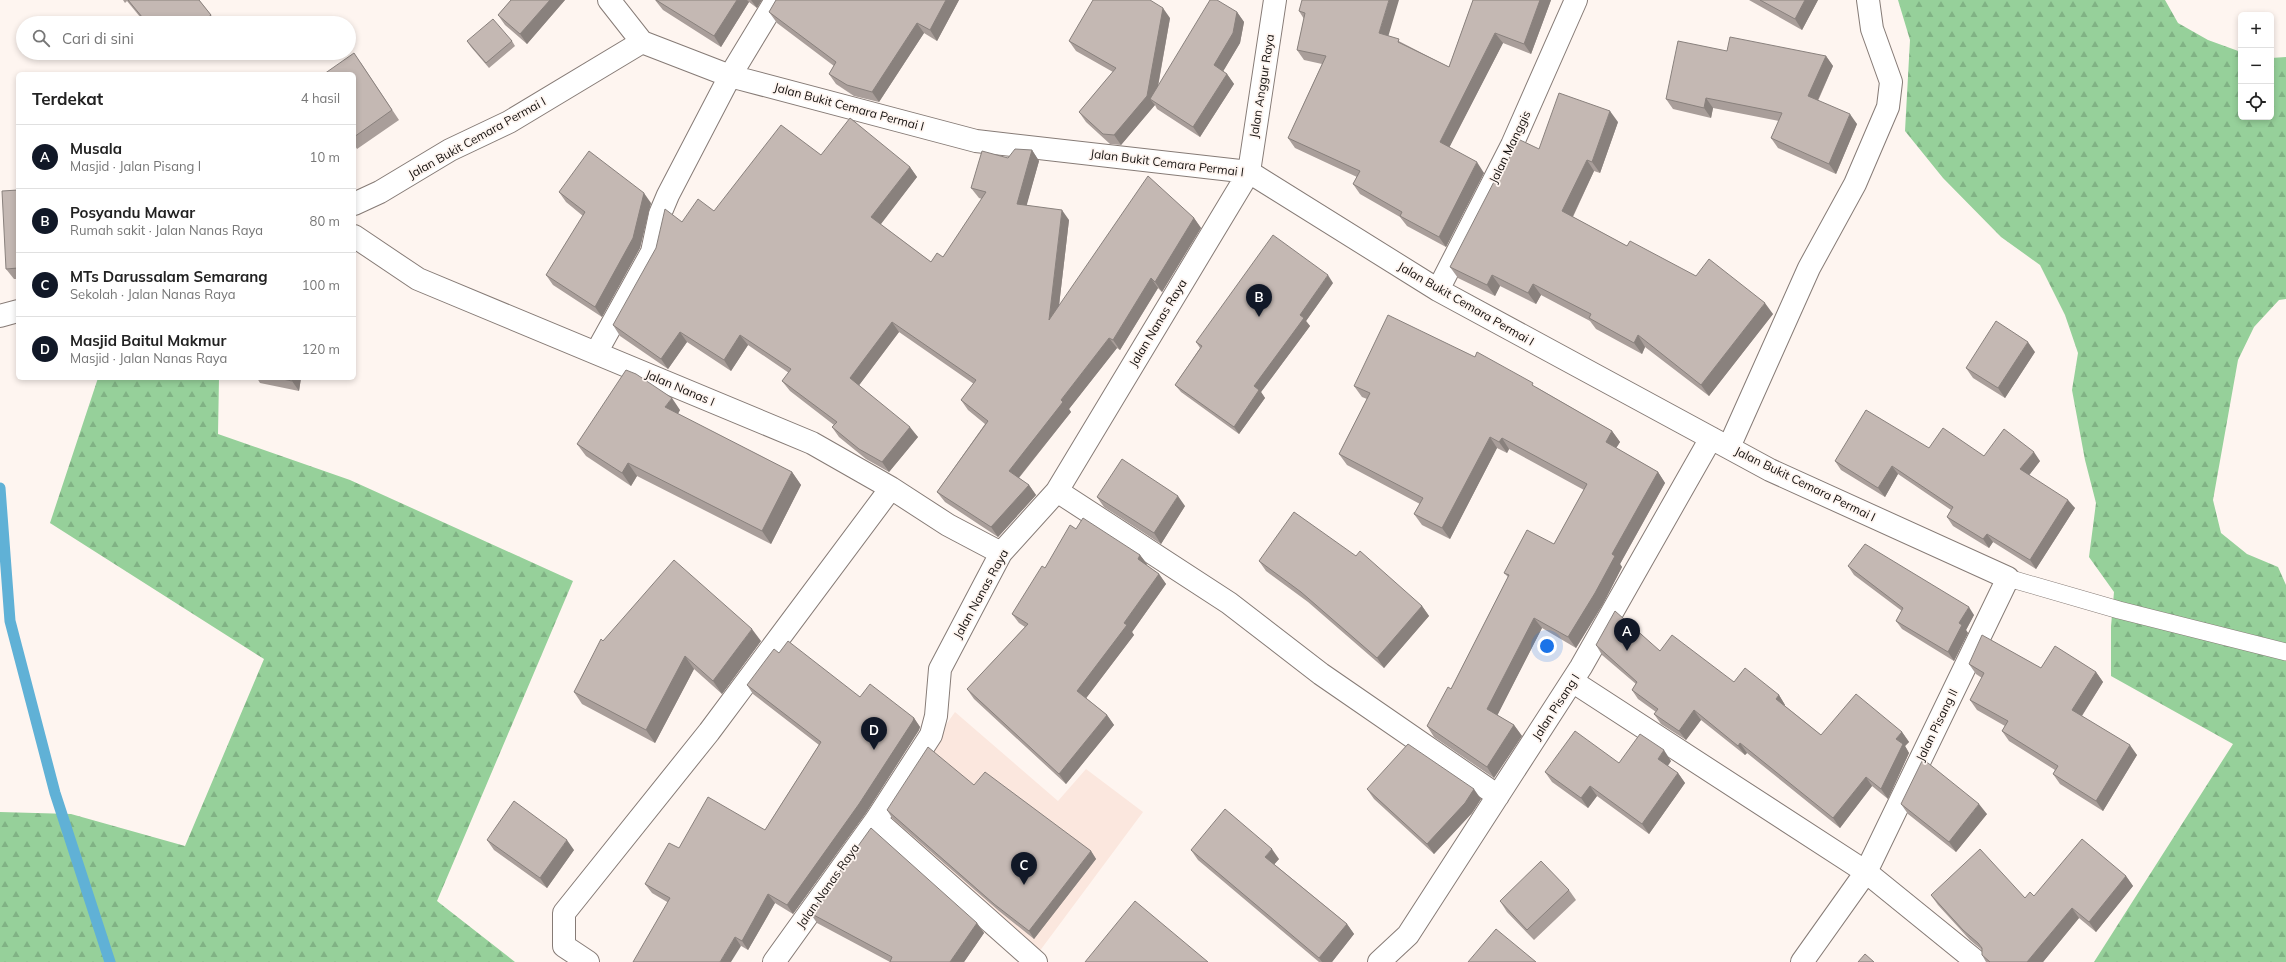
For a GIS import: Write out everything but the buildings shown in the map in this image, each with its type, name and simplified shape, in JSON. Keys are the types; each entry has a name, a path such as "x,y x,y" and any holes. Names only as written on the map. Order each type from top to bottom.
{"street":[{"path":"609,0 642,42"},
{"path":"596,353 652,252 660,214 668,195 730,76 776,0"},
{"name":"Jalan Anggur Raya","path":"1249,172 1275,0"},
{"name":"Jalan Manggis","path":"1438,290 1512,145 1576,0"},
{"name":"Jalan Pisang I","path":"1379,962 1408,935 1572,681 1720,443 1809,268 1855,184 1888,107 1891,82 1872,29 1868,0"},
{"name":"Jalan Bukit Cemara Permai I","path":"356,203 380,192 450,150 509,122 642,42 730,76 976,141 1249,172 1438,290 1770,470 2008,578"},
{"name":"Jalan Nanas Raya","path":"774,962 876,820 931,735 936,716 940,669 1001,553 1057,491 1249,172"},
{"name":"Jalan Nanas I","path":"356,237 418,279 812,443 891,488 948,525 1001,553"},
{"path":"0,316 16,312"},
{"path":"588,962 564,946 564,913 709,732 891,488"},
{"path":"1057,491 1228,603 1321,674 1498,796"},
{"name":"Jalan Pisang II","path":"1802,962 1866,872 2008,578"},
{"path":"1572,681 1866,872 1977,962"},
{"path":"876,820 1036,962"}],"lane":[{"path":"2008,578 2119,610 2286,652"}],"shaded area":[{"path":"955,712 1058,801 1086,769 1143,812 1039,952 880,818"}],"green space":[{"path":"1898,0 2165,0 2178,23 2208,40 2238,51 2238,120 2274,120 2274,58 2286,57 2286,299 2279,300 2254,327 2238,360 2213,500 2221,533 2247,554 2278,567 2286,585 2286,962 2094,962 2233,744 2111,676 2111,626 2114,592 2089,557 2096,503 2085,460 2072,390 2078,353 2065,315 2040,265 2001,237 1943,178 1905,131 1910,40"},
{"path":"97,380 219,380 218,434 350,480 573,581 437,901 515,962 0,962 0,812 71,814 185,846 264,659 50,523"}],"waterway":[{"path":"0,488 10,621 55,793 110,962"}],"place":[{"name":"Posyandu Mawar","path":"1259,317"},
{"name":"Musala","path":"1627,651"},
{"name":"Masjid Baitul Makmur","path":"874,750"},
{"name":"MTs Darussalam Semarang","path":"1024,885"}]}
